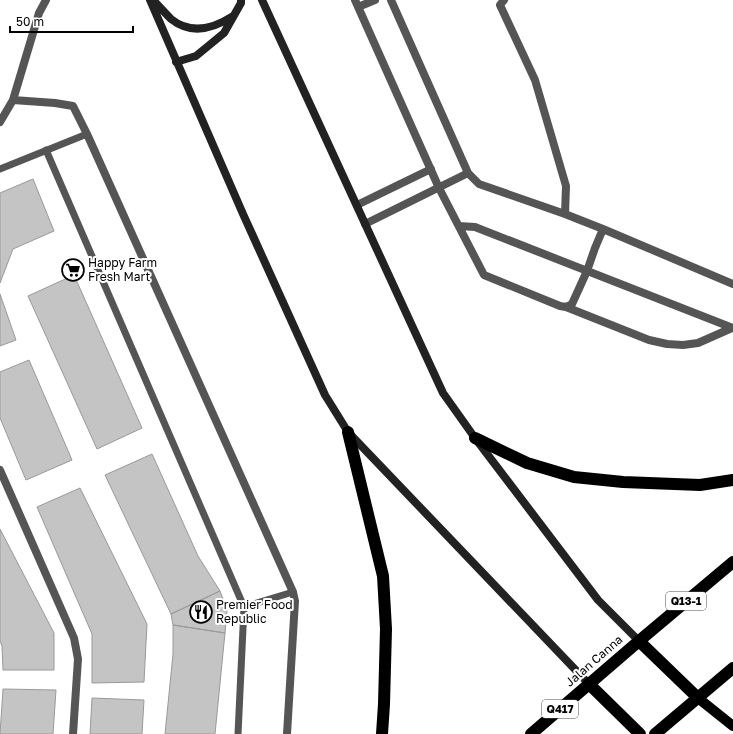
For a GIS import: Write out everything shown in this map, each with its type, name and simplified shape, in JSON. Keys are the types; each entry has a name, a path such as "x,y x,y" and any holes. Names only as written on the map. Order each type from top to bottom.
{"highway":[{"path":"348,432 383,576 386,628 382,734"},
{"path":"475,438 527,463 574,477 623,482 700,485 733,480"},
{"name":"Q13-1","path":"639,641 733,562"},
{"path":"639,641 698,698"},
{"name":"Jalan Canna","path":"532,734 639,641"},
{"path":"655,734 733,668"},
{"path":"589,684 640,734"}],"main road":[{"path":"698,698 733,726"}],"street":[{"path":"0,122 13,100 39,13 46,0"},
{"path":"150,0 176,62 325,395 348,432 589,684"},
{"path":"154,0 172,19 183,26 195,29 211,28 234,16"},
{"path":"176,62 196,56 209,47 224,33 241,3 241,0"},
{"path":"262,0 443,393 475,438 598,600 639,641"},
{"path":"375,0 356,4 439,188 484,274 560,306 566,307 649,340 667,344 683,345 698,343 732,328"},
{"path":"391,0 468,173 479,184 565,214 733,284"},
{"path":"500,2 535,80 566,186 565,214"},
{"path":"13,100 73,106 87,134 293,592 295,601 287,734"},
{"path":"357,205 430,169"},
{"path":"365,224 468,173"},
{"path":"459,226 475,227 732,328"},
{"path":"566,307 572,304 587,271 603,229"},
{"path":"0,470 74,638 78,659 73,734"}],"lane":[{"path":"0,169 87,134"},
{"path":"46,150 244,607 238,734"},
{"path":"244,607 293,592"}],"building":[{"path":"33,179 54,231 13,249 0,283 0,193"},
{"path":"74,275 142,428 97,449 28,296"},
{"path":"0,294 16,340 0,346"},
{"path":"29,360 72,460 26,480 0,418 0,372"},
{"path":"152,454 198,556 220,591 171,614 105,475"},
{"path":"80,488 147,624 144,682 92,683 92,634 37,507"},
{"path":"0,529 54,633 54,670 3,670 2,646 0,641"},
{"name":"Premier Food Republic","path":"220,591 227,610 225,633 173,625 171,614"},
{"path":"173,625 225,633 215,734 165,734 173,654"},
{"path":"3,689 56,690 53,734 0,734"},
{"path":"92,698 144,700 142,734 90,734"}],"place":[{"name":"Happy Farm Fresh Mart","path":"73,270"},
{"name":"Premier Food Republic","path":"201,612"}]}
